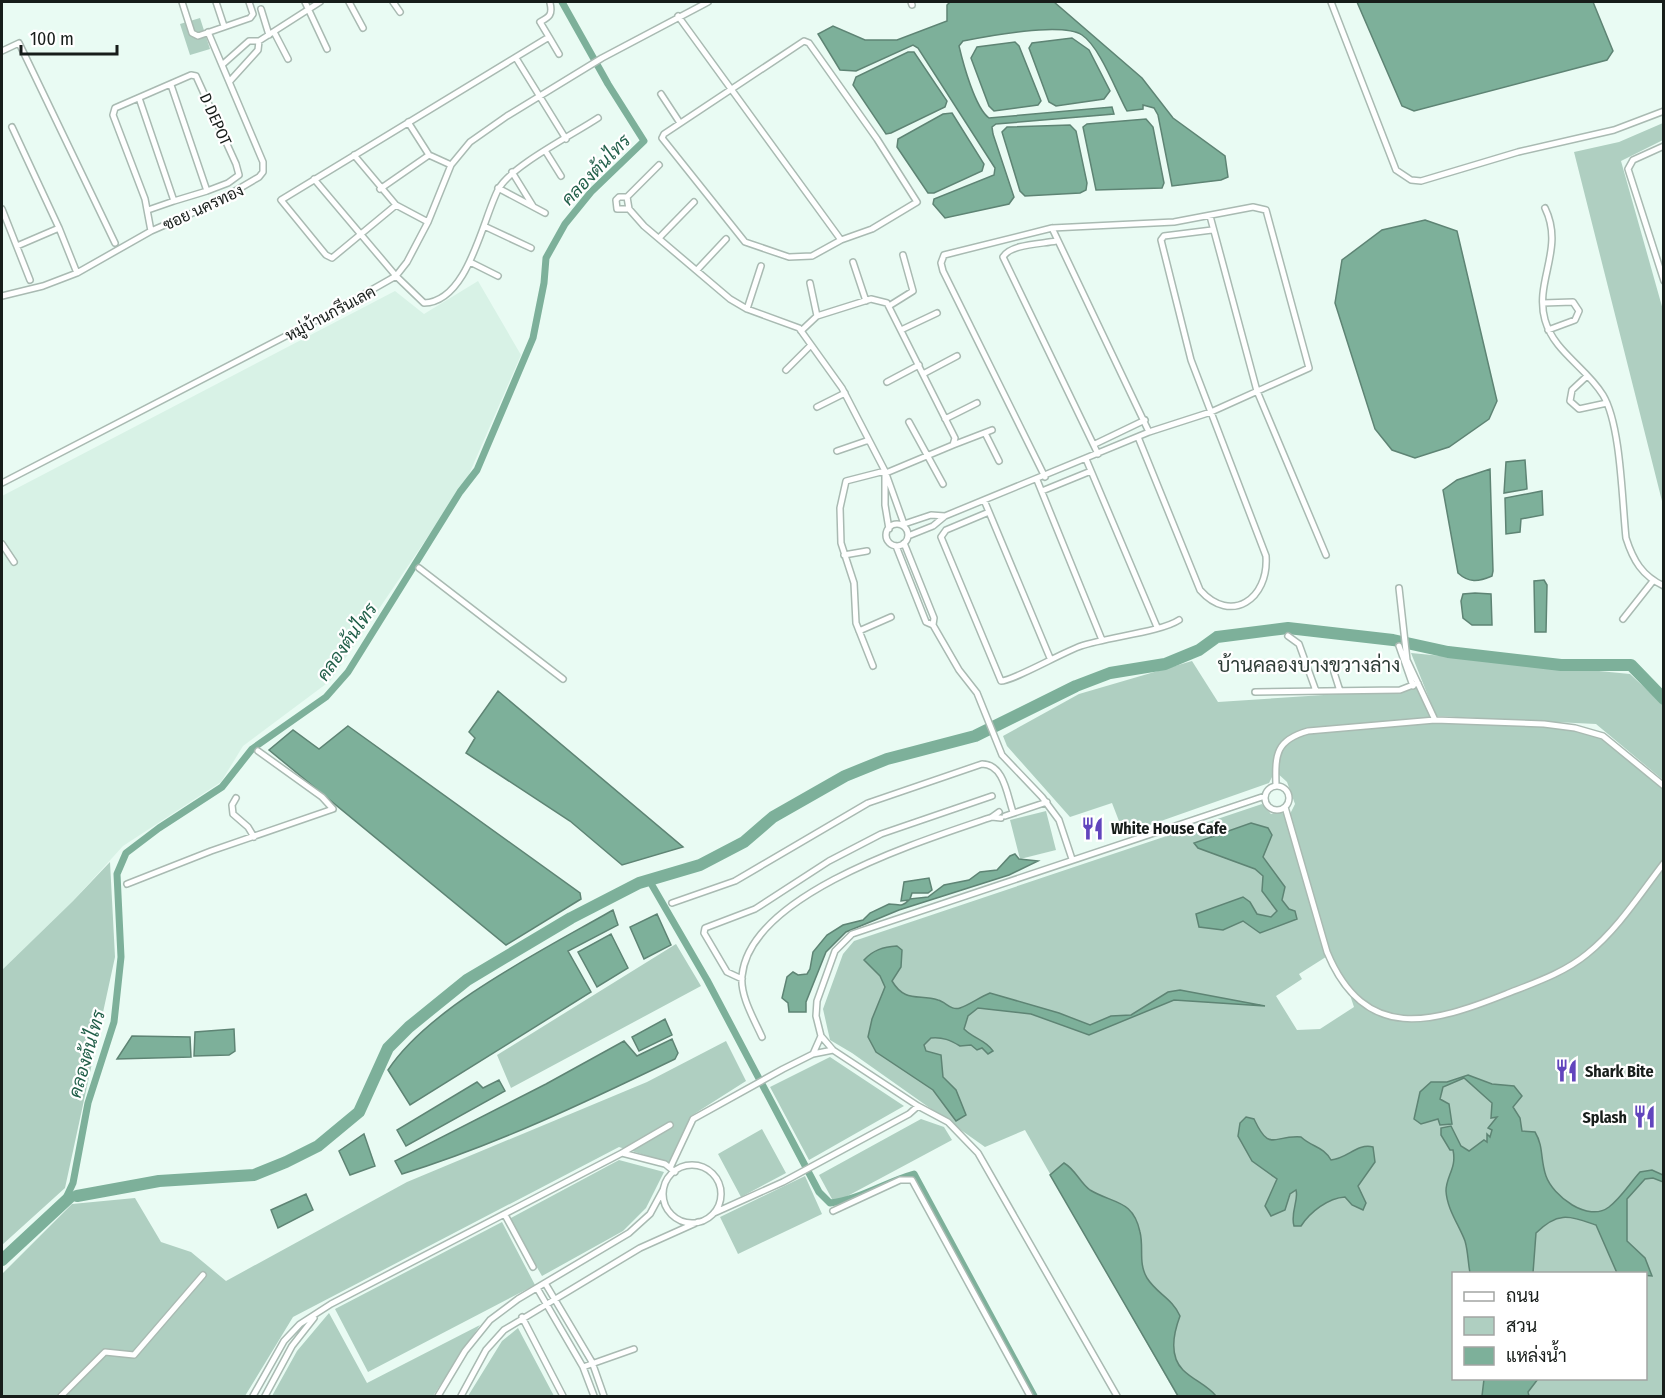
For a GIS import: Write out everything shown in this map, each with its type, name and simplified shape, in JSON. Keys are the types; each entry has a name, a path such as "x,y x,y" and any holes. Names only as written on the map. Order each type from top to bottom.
{"street":[{"path":"182,2 194,35 250,18 253,14 249,2"},
{"path":"216,2 224,26"},
{"path":"304,2 327,49"},
{"path":"222,64 249,41 259,41 320,2"},
{"path":"349,2 363,28"},
{"path":"393,2 400,12"},
{"name":"หมู่บ้านกรีนเลค","path":"2,483 338,309 396,276 407,262 428,222 451,165 467,144 486,129 602,58 708,2"},
{"path":"1331,2 1396,170 1411,180 1421,181 1518,152 1614,130 1664,111"},
{"path":"550,3 552,11 549,17 540,22 559,54"},
{"path":"261,9 271,34 288,59"},
{"path":"678,16 841,240"},
{"name":"ซอย นครทอง","path":"2,296 44,286 77,273 151,231 233,193 259,177 264,166 208,32"},
{"path":"396,205 333,258 326,255 281,202 281,198 549,37"},
{"path":"230,81 258,50 259,41"},
{"path":"798,42 809,43 917,199 915,204 872,229 841,240 812,256 796,258 745,242 719,206 663,142 664,134 680,123 798,42"},
{"path":"2,51 19,43 115,243"},
{"path":"516,58 566,139"},
{"name":"D DEPOT","path":"151,231 148,210 113,110 191,75 198,79 236,164 237,177 228,183"},
{"name":"D DEPOT","path":"171,85 207,191"},
{"path":"661,94 680,123"},
{"path":"139,98 174,201"},
{"path":"314,179 363,234 396,276 424,303 428,303 453,288 470,262 498,188 512,172 598,118"},
{"path":"408,122 429,155 451,165"},
{"path":"12,127 59,228 77,273"},
{"path":"1664,146 1633,160 1628,169 1664,281"},
{"path":"546,152 561,176"},
{"path":"354,155 380,189 396,205 428,222"},
{"path":"380,189 429,155"},
{"path":"629,209 622,211 616,205 619,197 627,197 659,165"},
{"path":"512,172 533,206"},
{"path":"148,210 228,183 233,193"},
{"path":"498,188 545,213"},
{"path":"627,197 629,209 730,299 747,309 801,331 845,393 885,472 902,525 908,536"},
{"path":"659,238 694,202"},
{"path":"896,546 904,543 908,536 933,525 945,516 1045,477 1149,432 1211,412 1309,368 1266,210 1258,207 1174,222 1052,228 949,252 942,258 941,263 1045,477"},
{"path":"1545,208 1554,237 1543,303 1548,330 1558,346 1587,376 1607,403 1614,429 1626,538 1635,562 1653,581 1664,586"},
{"path":"2,209 30,280"},
{"path":"1210,216 1212,231 1257,391 1326,555"},
{"path":"484,226 531,248"},
{"path":"17,246 59,228"},
{"path":"1052,228 1056,241 1149,432"},
{"path":"1138,437 1200,590 1210,601 1226,606 1241,604 1253,598 1263,586 1268,573 1266,556 1191,360 1161,240 1164,236 1212,231"},
{"path":"697,270 726,239"},
{"path":"1056,241 1006,252 1003,257 1098,454"},
{"path":"889,306 914,291 903,255"},
{"path":"470,262 498,276"},
{"path":"853,262 866,301"},
{"path":"747,309 760,266"},
{"path":"810,283 817,316"},
{"path":"801,331 817,316 866,301 880,300 889,306 955,438 953,445"},
{"path":"1543,303 1573,302 1580,311 1575,320 1548,330"},
{"path":"901,330 937,313"},
{"path":"786,370 811,345"},
{"path":"923,374 957,356"},
{"path":"888,382 919,365"},
{"path":"1587,376 1572,390 1570,401 1579,409 1607,403"},
{"path":"817,407 845,393"},
{"path":"945,419 977,403"},
{"path":"1095,444 1145,420"},
{"path":"909,422 943,484"},
{"path":"873,666 859,631 854,584 844,555 840,508 846,481 885,472 992,430"},
{"path":"985,433 999,461"},
{"path":"837,452 869,440"},
{"path":"1086,459 1157,627"},
{"path":"1042,491 1091,471"},
{"path":"885,472 885,505 889,542 896,546 926,622 933,625"},
{"path":"1037,480 1102,640"},
{"path":"984,500 1050,658"},
{"path":"988,512 946,530 941,537 998,679 1008,680 1050,658 1102,640 1157,627 1167,627 1179,620"},
{"path":"888,529 931,515 945,516"},
{"path":"904,543 934,618 933,625 958,670 977,693 996,745 1011,766 1047,802 1059,820 1072,859"},
{"path":"2,544 14,562"},
{"path":"844,555 867,551"},
{"path":"419,568 563,680"},
{"path":"1623,619 1653,581"},
{"path":"1399,588 1405,650 1416,684"},
{"path":"859,631 891,617"},
{"path":"1288,636 1294,638 1299,644 1316,691"},
{"path":"1399,646 1435,720"},
{"path":"1332,666 1340,691"},
{"path":"1255,692 1401,690 1416,684"},
{"path":"1276,785 1276,757 1281,745 1292,735 1308,731 1435,720 1544,724 1591,731 1603,736 1664,786"},
{"path":"127,884 333,809 322,797 258,751"},
{"path":"672,903 735,881 868,803 982,764 992,765 999,772 1005,813"},
{"path":"1117,1396 978,1153 948,1122 918,1106 833,1050 820,1036 816,1016 817,1001 835,951 844,940 859,931 1265,796 1270,788 1276,785 1284,788 1288,793 1289,801 1285,807 1277,810 1270,808 1265,796"},
{"path":"742,979 727,972 704,933 705,928 755,909 829,861 881,834 992,796"},
{"path":"236,798 232,805 233,814 248,826 254,837"},
{"path":"762,1037 743,991 742,979 749,952 759,934 802,900 876,858 992,817 1047,802"},
{"path":"1285,807 1329,955 1348,989 1384,1014 1409,1020 1428,1020 1478,1005 1566,969 1610,932 1664,864"},
{"path":"813,1054 820,1036"},
{"path":"438,1396 465,1351 490,1320 537,1288 629,1233 650,1214 673,1170 693,1119 813,1054 833,1050"},
{"path":"461,1396 486,1350 504,1330 522,1317 640,1248 801,1172 909,1114 918,1106"},
{"path":"253,1396 284,1341 300,1324 331,1304 622,1153 670,1125"},
{"path":"622,1153 673,1170 698,1166 714,1176 721,1194 714,1213"},
{"path":"833,1211 900,1180 912,1180 1030,1396"},
{"path":"663,1190 664,1199 672,1215 680,1220 698,1222"},
{"path":"504,1215 533,1267"},
{"path":"61,1396 105,1352 134,1355 203,1275"},
{"path":"545,1283 592,1362 604,1396"},
{"path":"537,1288 583,1367 594,1396"},
{"path":"265,1396 292,1346 317,1314"},
{"path":"522,1317 563,1396"},
{"path":"583,1367 634,1349"}],"shaded area":[{"path":"478,281 521,355 467,479 330,681 243,746 221,782 123,846 73,901 2,970 2,496 395,291 424,314"}],"green space":[{"path":"200,18 210,49 190,55 180,24"},
{"path":"1663,123 1663,140 1621,161 1663,310 1663,505 1574,152 1619,142"},
{"path":"1411,653 1630,674 1663,705 1663,780 1596,724 1436,716"},
{"path":"1192,661 1218,702 1400,690 1418,683 1435,720 1544,724 1598,734 1663,786 1663,1396 1177,1396 1025,1130 985,1147 830,1040 823,1009 843,954 854,941 1262,804 1271,814 1280,812 1289,816 1295,804 1287,782 1275,771 1269,783 1124,834 1112,803 1070,817 1007,746 1003,736 1079,694","holes":["1329,955 1348,989 1354,1007 1320,1029 1297,1030 1276,996 1302,979 1299,974"]},
{"path":"1046,811 1056,850 1020,859 1010,820"},
{"path":"110,862 115,957 65,1188 2,1245 2,970"},
{"path":"676,944 701,986 511,1088 497,1055"},
{"path":"726,1041 746,1081 691,1116 670,1163 619,1147 293,1317 245,1396 2,1396 2,1274 72,1204 135,1198 161,1242 191,1252 226,1281 407,1182 647,1082"},
{"path":"830,1057 904,1106 809,1160 770,1087"},
{"path":"921,1119 944,1127 952,1140 840,1200 832,1199 819,1175"},
{"path":"762,1129 786,1173 741,1197 718,1154"},
{"path":"619,1160 664,1172 646,1208 623,1231 542,1276 509,1219"},
{"path":"805,1176 822,1214 738,1254 720,1217"},
{"path":"502,1222 535,1285 368,1372 335,1309"},
{"path":"329,1313 367,1383 480,1325 433,1396 272,1396 297,1351"},
{"path":"518,1328 554,1396 468,1396 502,1341"}],"water":[{"path":"950,2 1054,2 1142,78 1173,118 1225,156 1228,177 1221,180 1172,186 1158,115 1154,108 1143,105 1143,109 1127,111 1101,59 1082,35 1072,31 1058,30 1006,33 963,41 959,46 974,95 989,118 1112,107 1114,114 996,124 992,127 993,134 1014,197 1009,204 945,218 933,204 934,199 994,175 995,168 918,48 913,45 856,71 840,70 818,34 833,26 865,40 897,40 947,21 947,5"},
{"path":"1357,2 1593,2 1613,51 1607,60 1414,111 1402,106"},
{"path":"1072,38 1089,50 1110,91 1104,99 1056,106 1049,102 1029,48 1032,43"},
{"path":"1015,42 1019,46 1041,101 1038,105 994,111 989,106 971,58 977,47"},
{"path":"908,52 914,52 947,101 945,107 886,134 853,85 856,77"},
{"path":"952,113 984,164 982,171 934,193 928,193 897,147 898,139 943,114"},
{"path":"1146,119 1153,127 1164,183 1162,188 1096,190 1083,127 1087,124"},
{"path":"1070,125 1076,131 1087,183 1086,190 1080,193 1025,196 1020,191 1002,132 1007,127"},
{"path":"1425,220 1457,231 1497,401 1489,419 1449,447 1415,458 1392,450 1375,429 1335,303 1342,260 1382,230"},
{"path":"1525,460 1527,489 1504,493 1506,462"},
{"path":"1490,469 1493,571 1492,576 1487,578 1470,580 1458,573 1443,490 1457,480"},
{"path":"1542,491 1543,515 1521,519 1520,532 1506,534 1505,498"},
{"path":"1544,580 1547,585 1546,632 1535,632 1534,581"},
{"path":"1463,594 1491,594 1492,625 1472,625 1463,618 1461,601"},
{"path":"498,691 683,847 622,865 570,821 466,753 475,738 469,732"},
{"path":"348,726 580,893 581,899 506,945 269,750 293,730 319,749"},
{"path":"1251,823 1268,828 1272,835 1263,857 1285,887 1282,900 1289,909 1295,911 1297,919 1260,933 1243,921 1223,930 1199,927 1196,914 1243,897 1250,902 1257,914 1271,917 1277,911 1262,891 1263,876 1255,869 1198,848 1194,843"},
{"path":"1015,854 1019,859 1038,861 1009,875 899,910 846,932 826,952 806,1002 806,1012 789,1012 788,1003 782,998 787,977 793,972 798,975 807,974 813,952 827,935 843,925 863,920 870,913 889,904 904,904 909,900 901,901 904,882 929,878 932,890 928,893 912,893 910,899 928,897 944,885 969,880 980,872 997,870 1010,856"},
{"path":"613,910 618,925 568,951 591,992 410,1105 388,1070 407,1046 431,1023 491,981"},
{"path":"657,914 671,945 644,959 630,927"},
{"path":"611,934 628,968 597,987 578,952"},
{"path":"897,946 902,950 901,967 892,981 897,988 907,995 931,998 957,1009 990,993 1059,1013 1090,1025 1111,1016 1131,1015 1168,992 1180,990 1265,1006 1174,1000 1089,1035 1031,1014 978,1008 968,1016 964,1029 987,1044 993,1051 988,1054 982,1048 977,1050 971,1045 960,1046 939,1038 931,1038 924,1045 926,1051 941,1055 943,1077 956,1090 966,1115 956,1121 933,1090 876,1052 868,1037 872,1019 885,987 880,976 864,960 879,950"},
{"path":"665,1019 672,1035 639,1051 632,1037"},
{"path":"234,1029 235,1051 229,1055 194,1056 195,1032"},
{"path":"132,1036 190,1037 191,1057 117,1059"},
{"path":"672,1039 678,1053 675,1059 540,1122 472,1150 402,1174 395,1161 546,1084 624,1041 637,1056"},
{"path":"1468,1075 1492,1084 1514,1086 1522,1096 1513,1107 1520,1118 1522,1131 1535,1132 1540,1143 1544,1170 1550,1184 1563,1199 1572,1205 1591,1212 1601,1211 1618,1199 1640,1172 1652,1170 1663,1175 1663,1182 1653,1178 1645,1179 1627,1199 1627,1241 1645,1258 1652,1276 1647,1276 1647,1272 1617,1272 1596,1225 1564,1217 1551,1221 1536,1233 1533,1272 1470,1272 1465,1241 1447,1198 1446,1186 1453,1167 1454,1156 1453,1150 1450,1150 1441,1135 1441,1128 1451,1126 1461,1146 1469,1151 1484,1140 1487,1142 1487,1134 1490,1137 1492,1130 1488,1128 1497,1117 1491,1118 1492,1103 1464,1078 1443,1087 1440,1099 1449,1104 1452,1124 1440,1125 1438,1119 1421,1124 1414,1119 1420,1092 1431,1082 1447,1082"},
{"path":"499,1080 505,1091 406,1146 397,1130 477,1082 483,1088"},
{"path":"1246,1117 1254,1119 1268,1139 1301,1137 1325,1152 1331,1160 1362,1147 1373,1147 1375,1162 1358,1186 1366,1203 1363,1210 1352,1205 1345,1197 1339,1198 1320,1207 1301,1226 1294,1226 1296,1190 1290,1194 1285,1210 1271,1216 1265,1206 1277,1179 1252,1161 1238,1136 1240,1123"},
{"path":"364,1134 375,1166 350,1175 339,1151"},
{"path":"1064,1163 1090,1190 1121,1204 1132,1213 1140,1232 1144,1272 1180,1316 1174,1343 1178,1364 1187,1374 1216,1396 1178,1396 1050,1175"},
{"path":"306,1194 313,1210 278,1228 271,1210"},
{"path":"1484,1380 1537,1380 1528,1392 1529,1396 1482,1396"}],"waterway":[{"name":"คลองต้นไทร","path":"66,1198 73,1183 88,1103 114,1022 121,957 117,874 126,853 159,828 222,787 252,749 326,697 348,672 460,492 477,470 533,338 544,283 546,258 565,224 591,192 644,141 608,84 562,2"},
{"path":"77,1196 159,1181 254,1175 286,1162 318,1146 359,1112 388,1048 409,1027 467,980 571,918 639,883 700,865 744,842 773,817 845,776 887,759 975,736 1076,686 1110,673 1165,664 1199,650 1217,637 1288,628 1393,640 1448,652 1561,665 1631,665 1664,699"},
{"path":"649,880 707,980 819,1192 830,1203 841,1201 914,1174 1034,1396"},
{"path":"2,1260 70,1197"}],"place":[{"name":"White House Cafe","path":"1093,828"},
{"name":"Shark Bite","path":"1567,1071"},
{"name":"Splash","path":"1645,1117"}],"district":[{"name":"บ้านคลองบางขวางล่าง","path":"1309,665"}]}
